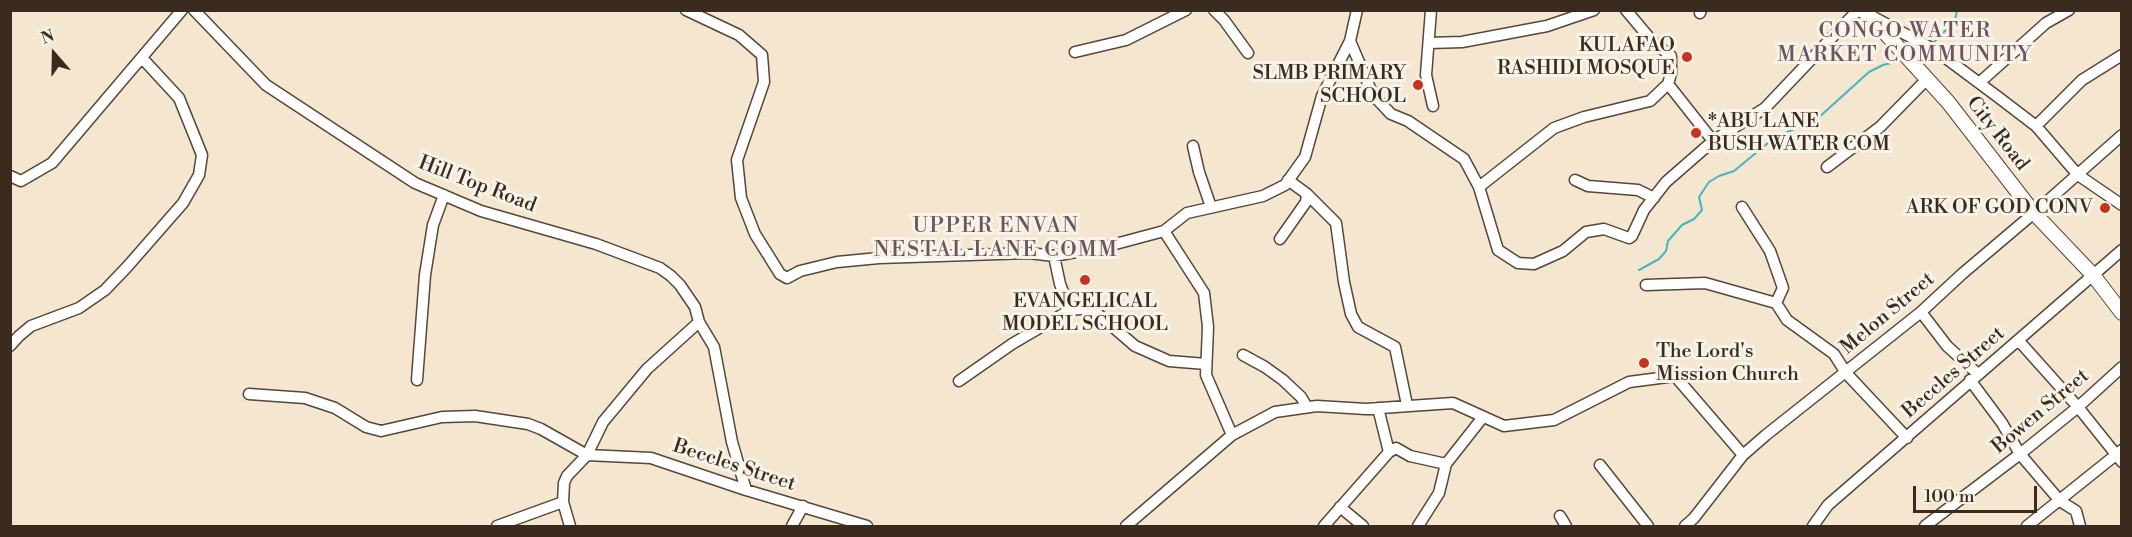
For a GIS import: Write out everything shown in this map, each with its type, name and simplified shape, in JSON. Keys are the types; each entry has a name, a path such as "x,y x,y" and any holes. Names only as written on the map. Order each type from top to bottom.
{"main road":[{"name":"City Road","path":"1862,12 1948,102 2034,213 2093,275 2121,313"}],"street":[{"path":"16,179 52,163 182,10"},
{"name":"Hill Top Road","path":"194,10 266,85 416,183 481,211 596,244 660,268 680,285 714,347 732,442 746,490"},
{"path":"686,10 739,35 762,55 764,82 736,160 741,198 755,234 780,274 787,278 800,271 837,262 879,258 1029,253 1054,256 1108,246 1164,231 1187,213 1263,196 1285,184 1305,157 1322,96 1350,41 1357,10"},
{"path":"1075,52 1126,40 1186,10"},
{"path":"1214,10 1248,53"},
{"path":"1431,10 1426,75 1433,106"},
{"path":"1429,43 1462,42 1547,26 1594,10"},
{"path":"1479,187 1554,128 1584,117 1650,101 1668,84 1671,74 1671,56 1652,41 1626,10"},
{"path":"1979,83 2046,23 2069,10"},
{"path":"1350,41 1373,95 1391,114 1408,121 1464,159 1479,187 1498,250 1518,263 1534,264 1563,251 1586,232 1604,229 1629,238 1644,210 1666,182 1713,141 1765,108 1862,12 1935,50 2036,126 2079,175 2121,205"},
{"path":"2036,126 2082,80 2121,55"},
{"path":"10,346 31,326 79,308 105,290 183,203 200,175 202,155 179,98 142,58"},
{"path":"1827,167 1880,127 1928,79"},
{"path":"1668,84 1713,141"},
{"name":"Melon Street","path":"1685,526 1694,518 1743,455 1921,312 1962,274 2079,175 2121,135"},
{"path":"1193,146 1211,207"},
{"path":"1288,180 1307,194 1336,223 1351,314 1358,327 1395,347 1407,405"},
{"path":"1575,180 1588,186 1638,190 1654,198"},
{"path":"1280,239 1306,202 1307,194"},
{"path":"417,380 425,275 433,225 444,195"},
{"path":"1742,207 1770,251 1783,288 1776,303"},
{"path":"1164,231 1204,293 1208,327 1206,375 1232,435"},
{"name":"Beccles Street","path":"1813,526 1828,505 2121,250"},
{"path":"1054,256 1060,284 1070,310"},
{"path":"1646,285 1705,283 1776,303 1787,320 1834,354 1846,373 1907,438"},
{"path":"959,381 1012,344 1070,310 1091,308 1135,346 1169,361 1206,364"},
{"path":"1921,312 1974,377 2020,454 2060,501 2076,511 2080,526"},
{"path":"570,526 563,501 564,483 567,476 586,455 603,422 647,369 699,322"},
{"path":"2019,341 2119,456 2027,526"},
{"path":"1243,355 1283,380 1301,397 1306,407"},
{"name":"Bowen Street","path":"1925,526 2078,407 2121,367"},
{"path":"1126,526 1232,435 1275,412 1306,407 1366,409 1453,403 1504,426 1554,420 1629,382 1675,376 1743,455"},
{"path":"249,394 305,399 335,408 366,427 381,430 442,417 475,416 528,424 586,455"},
{"path":"1378,408 1389,452"},
{"path":"1418,526 1439,493 1446,464 1483,417"},
{"path":"1324,526 1389,452 1396,448 1410,456 1446,464"},
{"name":"Beccles Street","path":"586,455 651,458 746,490 867,526"},
{"path":"1600,465 1648,526"},
{"path":"497,526 563,501"},
{"path":"792,526 803,506"},
{"path":"1340,507 1363,526"},
{"path":"1560,516 1566,526"}],"waterway":[{"path":"1932,44 1955,21 1957,10"},
{"path":"1914,55 1926,52"},
{"path":"1639,270 1659,259 1666,251 1668,241 1682,225 1694,219 1702,210 1699,197 1709,182 1734,171 1768,143 1783,134 1817,119 1869,72 1883,65 1900,61"}],"place":[{"name":"KULAFAO RASHIDI MOSQUE","path":"1687,57"},
{"name":"SLMB PRIMARY SCHOOL","path":"1418,85"},
{"name":"*ABU LANE BUSH WATER COM","path":"1696,133"},
{"name":"ARK OF GOD CONV","path":"2105,208"},
{"name":"EVANGELICAL MODEL SCHOOL","path":"1085,280"},
{"name":"The Lord's Mission Church","path":"1644,363"}],"district":[{"name":"CONGO WATER MARKET COMMUNITY","path":"1905,44"},
{"name":"UPPER ENVAN NESTAL LANE COMM","path":"996,239"}]}
